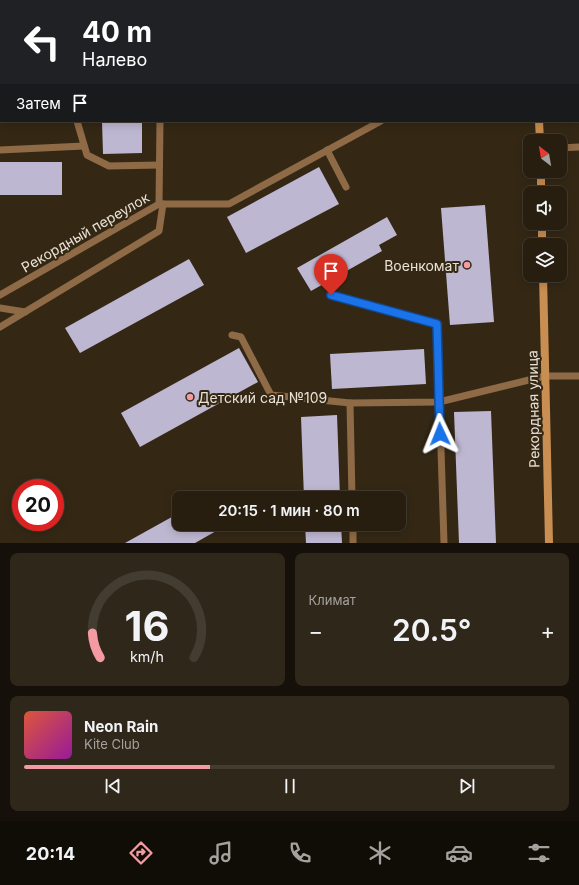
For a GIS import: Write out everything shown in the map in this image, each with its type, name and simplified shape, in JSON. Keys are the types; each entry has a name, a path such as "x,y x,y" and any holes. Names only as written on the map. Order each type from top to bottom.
{"main road":[{"path":"540,122 540,134"},
{"name":"Рекордная улица","path":"543,282 549,543"}],"lane":[{"path":"77,122 87,154 109,166 159,165"},
{"path":"0,327 159,231 161,204 159,165 160,122"},
{"name":"Рекордный переулок","path":"0,295 161,204 229,204 379,122"},
{"path":"0,150 84,146"},
{"path":"567,148 579,147"},
{"path":"327,150 346,187"},
{"path":"331,295 437,324 444,543"},
{"path":"0,308 25,312"},
{"path":"232,335 241,337 270,395 350,403 439,402 545,376 579,376"},
{"path":"350,403 352,491"},
{"path":"353,531 353,543"}],"building":[{"path":"102,122 142,122 142,153 103,154"},
{"path":"0,162 62,162 62,195 0,195"},
{"path":"319,167 339,204 246,253 227,217"},
{"name":"Военкомат","path":"485,205 494,322 450,325 441,208"},
{"path":"387,217 397,235 379,245 382,251 311,291 297,268"},
{"path":"189,259 204,285 80,353 65,328"},
{"name":"Детский сад №109","path":"239,348 258,382 140,447 121,413"},
{"path":"424,349 426,384 332,389 330,354"},
{"path":"491,411 496,543 459,543 454,412"},
{"path":"337,415 340,491 304,491 301,417"},
{"path":"172,517 172,531 216,531 195,543 125,543"},
{"path":"305,531 341,531 342,543 306,543"}],"place":[{"name":"Военкомат","path":"467,265"},
{"name":"Детский сад №109","path":"190,397"}],"route":[{"path":"331,295 437,324 440,434"}]}
